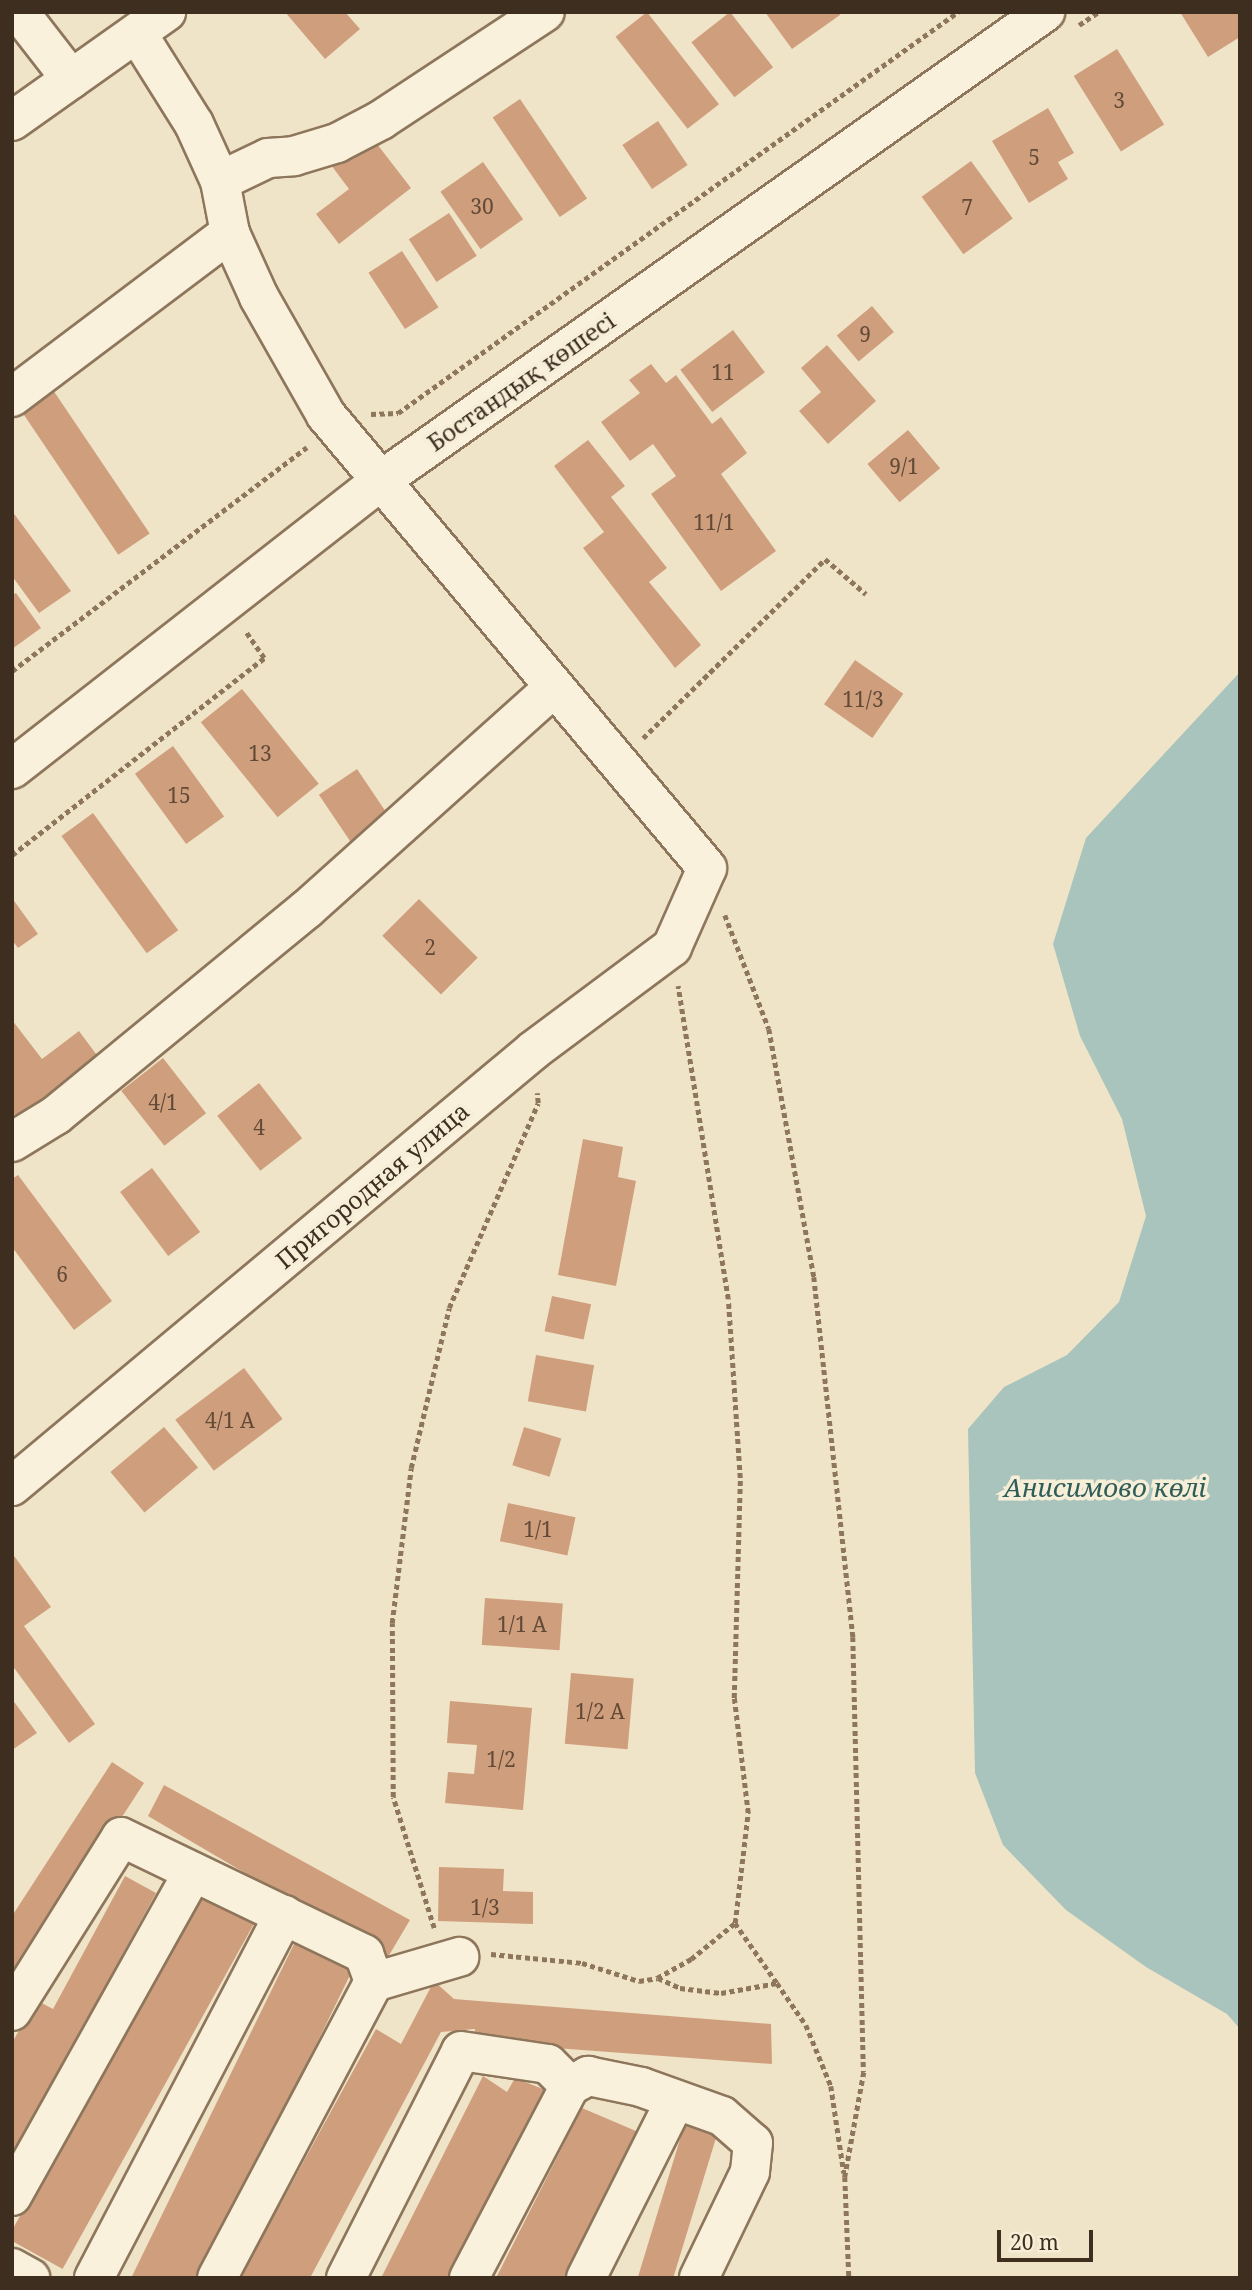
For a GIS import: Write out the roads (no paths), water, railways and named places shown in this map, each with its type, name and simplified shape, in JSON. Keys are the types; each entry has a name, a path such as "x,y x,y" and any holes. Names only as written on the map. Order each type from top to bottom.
{"street":[{"path":"19,12 71,79"},
{"path":"220,181 268,158 295,156 348,137 545,12"},
{"name":"Бостандық көшесі","path":"12,769 380,481 1045,12"},
{"path":"12,121 151,23 220,181 230,233 259,297 335,426 554,687 307,909 56,1115 12,1142"},
{"path":"12,397 230,233"},
{"name":"Пригородная улица","path":"12,1486 534,1050 672,947 707,868 554,687"},
{"path":"12,2011 121,1837 364,1954 374,1982"},
{"path":"12,2196 193,1872"},
{"path":"94,2278 284,1915"},
{"path":"217,2278 374,1982 459,1957"},
{"path":"346,2278 461,2051 548,2064 570,2086"},
{"path":"469,2278 570,2086 588,2076 641,2087 722,2116 752,2143 750,2172 699,2278"},
{"path":"586,2278 675,2101"},
{"path":"12,2267 30,2278"}],"water":[{"name":"Анисимово көлі","path":"1240,672 1240,2029 1227,2014 1146,1967 1066,1910 1003,1845 975,1773 968,1429 1004,1387 1067,1355 1119,1302 1146,1216 1122,1119 1080,1036 1053,944 1086,838"}]}
